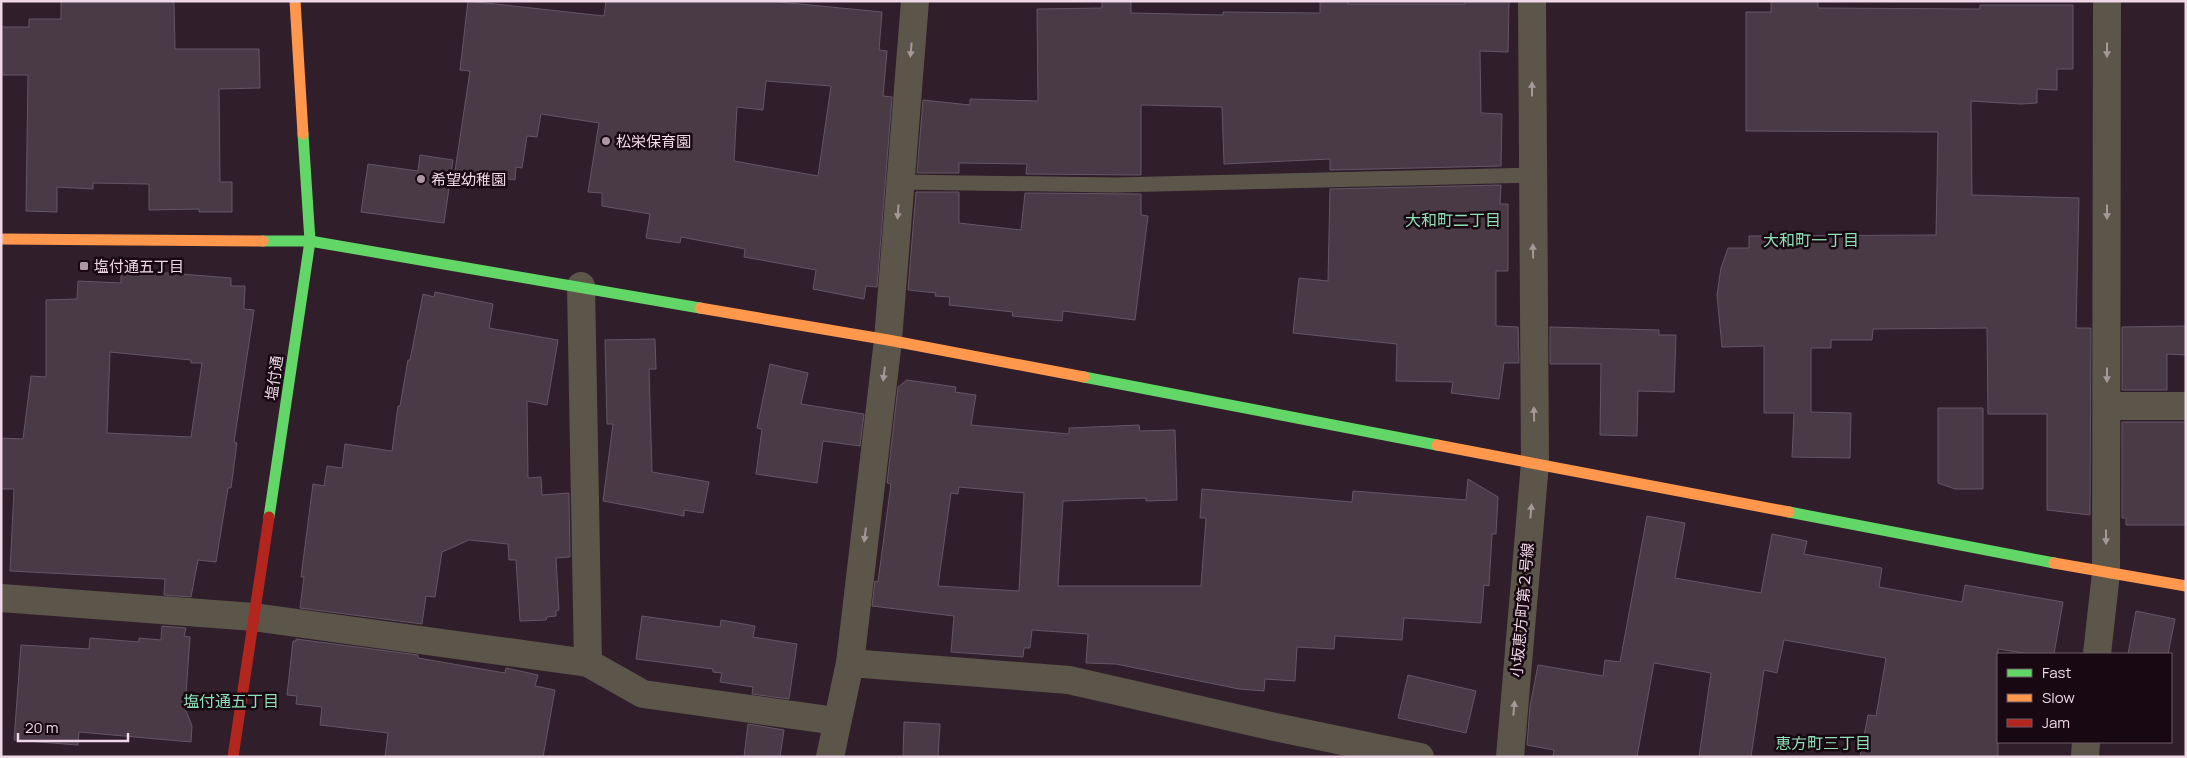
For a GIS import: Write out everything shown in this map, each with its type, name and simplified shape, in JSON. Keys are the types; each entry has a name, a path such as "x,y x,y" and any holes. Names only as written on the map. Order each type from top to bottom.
{"street":[{"name":"塩付通","path":"233,757 310,240 295,1"},
{"path":"830,757 836,721 850,663 888,340 915,1"},
{"name":"小坂恵方町第２号線","path":"1510,757 1535,463 1532,1"},
{"path":"2097,653 2106,573 2108,1"},
{"path":"1,239 310,240 888,340 2106,573 2186,586"},
{"path":"581,286 588,663"},
{"path":"2107,406 2186,406"},
{"path":"1,598 254,617 588,663 643,694 836,721"},
{"path":"850,663 1069,680 1275,728 1420,757"},
{"path":"2085,757 2086,743"}],"lane":[{"path":"900,182 1115,185 1532,175"}],"building":[{"path":"61,1 174,1 175,49 259,49 260,88 219,89 220,182 232,182 232,212 199,212 199,209 149,210 149,184 93,183 93,189 57,187 57,212 26,211 28,75 1,75 1,27 29,27 29,19 61,19"},
{"path":"468,1 604,16 606,1 769,1 882,12 879,50 887,51 883,96 892,97 877,287 866,286 864,299 813,289 816,270 744,257 745,249 681,237 680,243 646,238 650,214 602,206 602,193 588,192 599,123 541,114 537,137 527,136 522,168 516,167 515,180 455,171 470,71 460,70","holes":["766,81 831,86 818,176 734,161 737,107 763,110"]},
{"path":"1102,1 1131,1 1131,13 1223,15 1223,12 1320,13 1320,1 1348,1 1348,4 1465,4 1465,1 1509,1 1508,52 1480,51 1481,113 1502,114 1501,166 1330,170 1330,159 1224,164 1222,107 1141,105 1141,175 1026,174 1027,164 959,163 959,173 917,173 923,100 970,105 970,99 1038,101 1037,9 1102,8"},
{"path":"1771,1 1818,1 1818,8 1980,9 1980,5 2073,5 2073,69 2057,69 2057,90 2037,89 2037,103 1971,101 1972,195 2079,198 2076,328 2091,328 2090,515 2047,510 2047,414 1988,414 1987,328 1873,329 1872,340 1831,340 1831,348 1811,348 1811,412 1851,413 1850,458 1792,457 1794,413 1764,413 1764,346 1722,347 1717,295 1721,268 1728,248 1749,248 1749,236 1936,235 1938,132 1746,131 1746,12 1771,12"},
{"path":"420,155 453,160 444,223 361,212 368,164 418,171"},
{"path":"1501,185 1500,204 1508,204 1508,271 1496,271 1496,326 1518,327 1519,363 1504,363 1499,399 1451,393 1453,382 1396,381 1397,344 1293,333 1299,278 1328,281 1330,189"},
{"path":"916,192 959,192 959,223 1021,230 1025,193 1141,194 1141,215 1148,216 1135,320 1063,311 1062,321 1012,316 1013,312 949,305 950,297 935,296 936,293 908,290"},
{"path":"121,273 168,273 231,278 231,286 245,286 244,309 254,310 234,442 237,443 231,488 228,488 216,562 198,560 191,597 164,595 165,579 10,571 14,489 1,489 1,438 23,439 31,376 46,377 46,300 77,299 78,281 121,283","holes":["110,352 191,360 191,363 202,363 191,437 107,433"]},
{"path":"435,292 493,304 489,328 558,340 547,405 527,401 528,478 541,477 542,495 569,493 570,557 556,558 559,610 556,611 556,616 547,617 546,620 520,621 516,560 509,560 508,544 469,540 442,552 435,597 426,596 422,624 300,608 304,577 301,577 313,484 324,486 327,466 342,468 345,444 392,451 398,406 400,406 423,294 434,297"},
{"path":"2186,326 2186,355 2167,354 2167,390 2122,390 2122,327"},
{"path":"1550,327 1659,330 1659,335 1676,335 1674,392 1638,391 1637,436 1600,435 1601,364 1550,364"},
{"path":"655,339 656,369 649,369 652,472 709,482 703,513 684,510 684,516 603,501 613,424 607,424 605,340"},
{"path":"770,364 808,373 801,404 864,414 860,446 823,441 817,483 756,474 762,429 757,428"},
{"path":"907,380 956,387 955,392 976,395 971,425 1069,434 1069,428 1139,425 1140,431 1175,430 1177,500 1146,501 1146,498 1063,501 1058,586 1201,586 1206,518 1200,518 1202,489 1352,502 1353,491 1466,500 1468,479 1498,497 1496,534 1492,534 1489,586 1484,585 1481,623 1404,618 1402,640 1335,636 1334,649 1297,647 1295,681 1265,679 1264,691 1239,689 1116,664 1086,663 1088,634 1032,630 1030,648 1024,648 1023,657 951,652 954,616 872,606 875,581 878,582 891,484 887,483 898,387","holes":["959,487 1024,493 1019,591 938,586 951,493 958,494"]},
{"path":"1938,408 1983,408 1983,489 1955,489 1938,483"},
{"path":"2122,422 2186,422 2186,525 2126,525 2126,518 2122,518"},
{"path":"1647,516 1685,523 1675,578 1761,593 1772,534 1807,541 1804,554 1882,568 1879,587 1962,602 1965,585 2063,602 2054,653 2024,653 1998,649 1998,757 1860,757 1868,715 1876,716 1886,658 1784,640 1777,673 1764,670 1751,757 1699,757 1711,673 1654,663 1637,757 1553,757 1554,750 1527,745 1530,706 1538,665 1603,676 1605,660 1620,662"},
{"path":"2136,611 2175,619 2168,653 2128,653"},
{"path":"642,616 720,627 721,620 755,626 753,637 797,644 789,699 752,694 753,687 720,682 722,673 713,672 713,669 636,659"},
{"path":"162,626 186,628 184,636 190,637 185,708 192,726 191,742 79,732 78,745 14,740 21,645 89,649 90,638 139,642 139,638 161,640"},
{"path":"296,639 418,655 418,658 505,673 506,668 538,675 535,686 555,690 543,757 385,757 388,733 320,725 322,707 296,704 297,696 287,695 293,641 296,641"},
{"path":"1408,675 1476,691 1466,733 1398,718"},
{"path":"904,722 940,724 938,757 903,757"},
{"path":"748,724 784,730 780,757 744,757"}],"traffic: fast":[{"path":"269,517 310,241 303,134"},
{"path":"263,241 310,241 700,308"},
{"path":"1084,377 1437,445"},
{"path":"1789,512 2054,563"}],"traffic: slow":[{"path":"295,1 303,134"},
{"path":"1,239 263,241"},
{"path":"700,308 888,340 1084,377"},
{"path":"1437,445 1789,512"},
{"path":"2054,563 2186,586"}],"traffic: jam":[{"path":"233,757 269,517"}],"place":[{"name":"松栄保育園","path":"606,141"},
{"name":"希望幼稚園","path":"421,179"},
{"name":"塩付通五丁目","path":"84,266"}],"district":[{"name":"大和町二丁目","path":"1453,220"},
{"name":"大和町一丁目","path":"1811,240"},
{"name":"塩付通五丁目","path":"231,701"},
{"name":"恵方町三丁目","path":"1823,743"}]}
